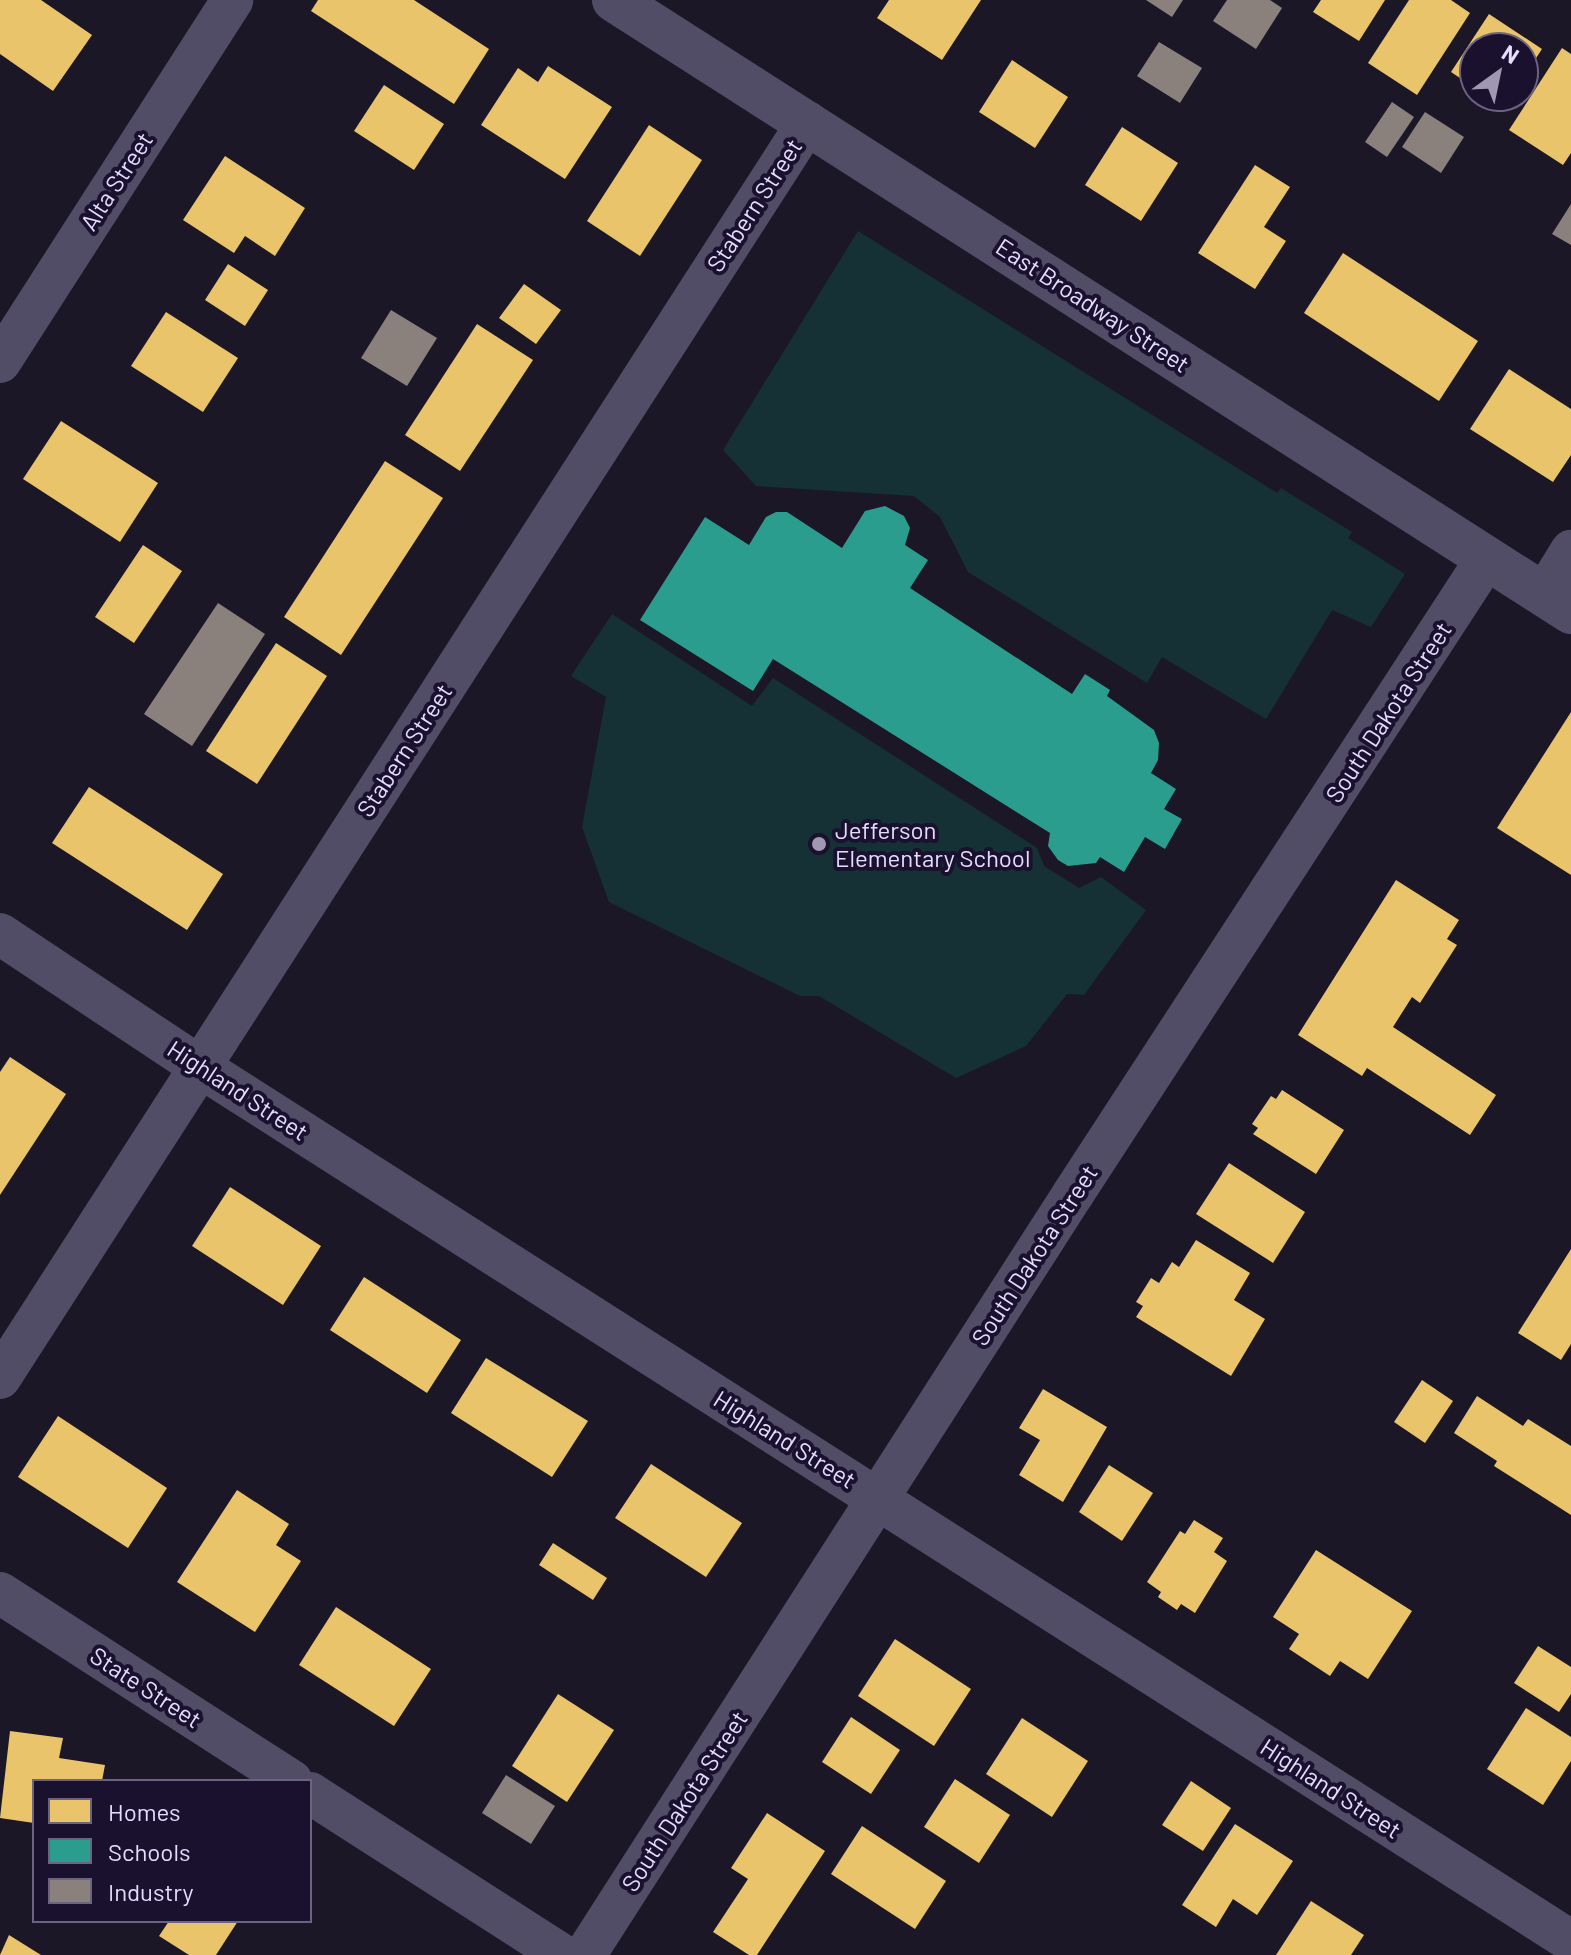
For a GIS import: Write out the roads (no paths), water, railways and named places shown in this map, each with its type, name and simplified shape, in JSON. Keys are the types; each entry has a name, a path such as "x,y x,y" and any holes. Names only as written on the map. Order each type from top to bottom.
{"street":[{"name":"Alta Street","path":"0,362 232,0"},
{"name":"East Broadway Street","path":"614,0 1557,603"},
{"name":"Stabern Street","path":"0,1378 808,122"},
{"path":"1557,603 1571,551"},
{"name":"South Dakota Street","path":"585,1955 1487,558"},
{"name":"Highland Street","path":"0,934 200,1067 1571,1941"},
{"name":"State Street","path":"0,1593 289,1779"},
{"path":"312,1794 562,1955"}],"place":[{"name":"Jefferson Elementary School","path":"819,844"}]}
